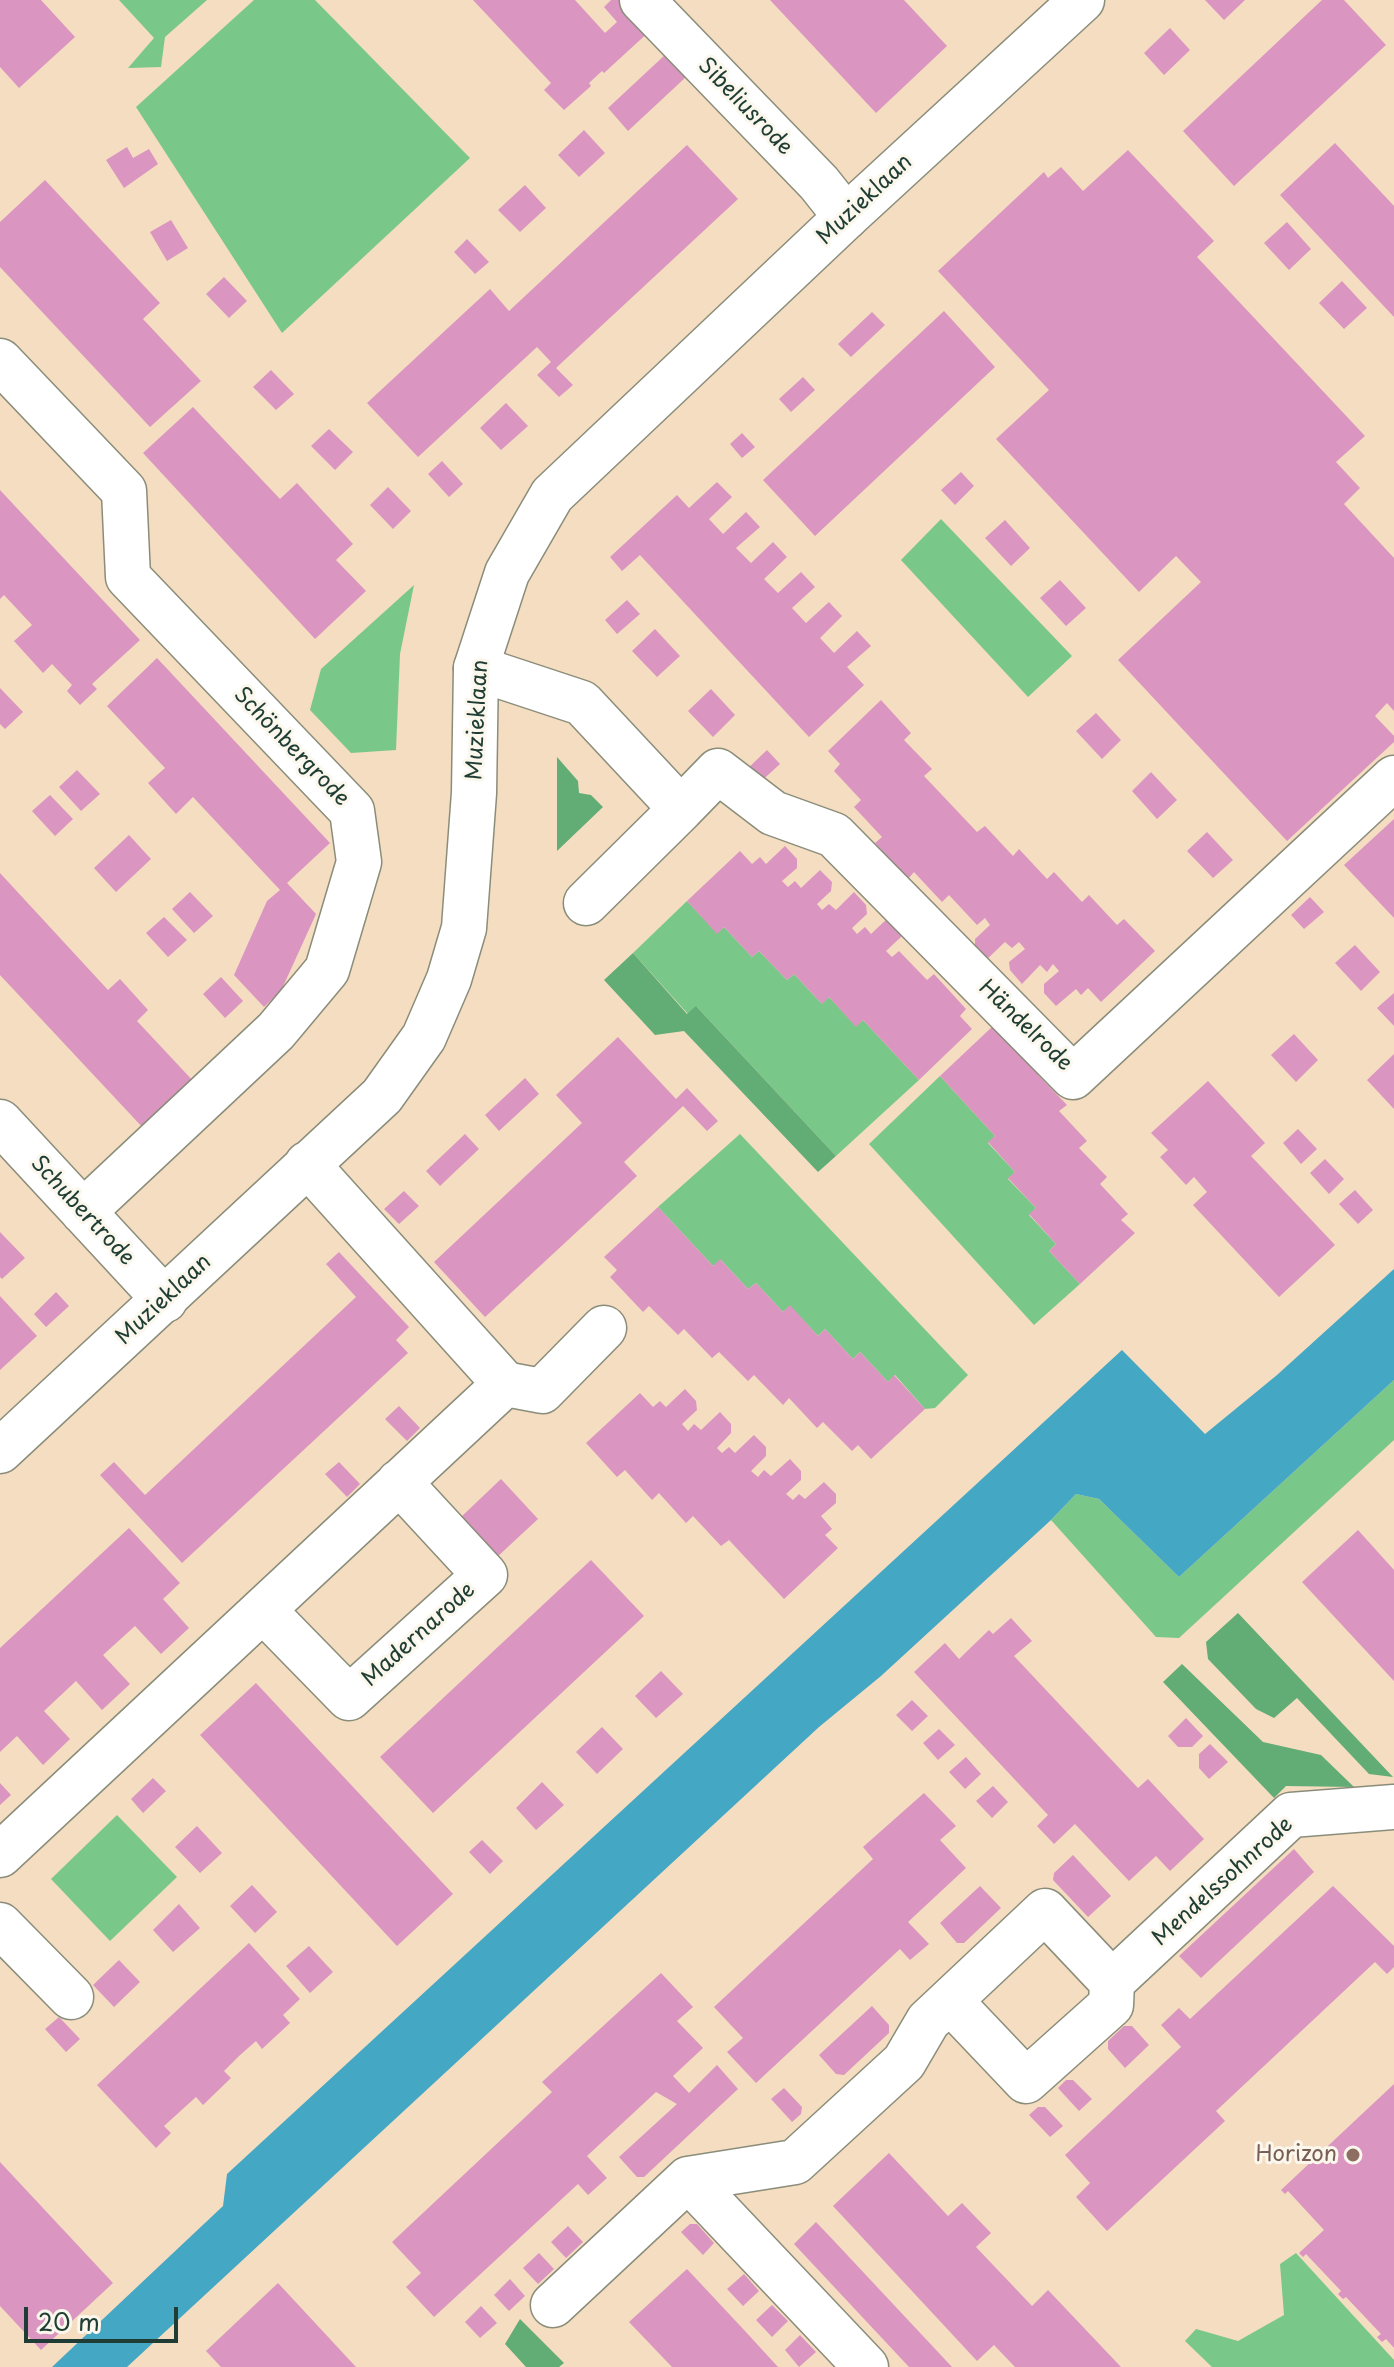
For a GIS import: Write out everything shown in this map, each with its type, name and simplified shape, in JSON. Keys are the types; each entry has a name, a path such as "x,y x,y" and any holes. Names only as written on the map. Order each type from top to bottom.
{"street":[{"name":"Sibeliusrode","path":"642,0 819,183 846,217"},
{"name":"Muzieklaan","path":"0,1451 382,1096 424,1037 449,979 464,928 474,793 476,668 507,573 552,495 846,217 1082,0"},
{"name":"Schönbergrode","path":"5,376 124,491 128,577 352,811 359,862 327,970 276,1031 83,1212"},
{"path":"476,668 582,703 681,809"},
{"name":"Händelrode","path":"586,903 718,771 773,813 834,835 1073,1077 1394,778"},
{"name":"Schubertrode","path":"0,1122 165,1300"},
{"path":"307,1164 505,1384 542,1391 604,1328"},
{"path":"0,1855 505,1384"},
{"name":"Madernarode","path":"263,1610 349,1698 485,1575 399,1482"},
{"name":"Mendelssohnrode","path":"950,2001 1026,2081 1111,2005 1112,1982 1291,1815 1394,1807"},
{"path":"553,2305 688,2179 795,2162 904,2062 928,2021 1045,1911 1112,1982"},
{"path":"0,1925 71,1997"},
{"path":"688,2179 866,2367"}],"green space":[{"path":"119,0 207,0 165,37 161,67 128,68 154,38"},
{"path":"254,0 315,0 470,158 282,333 136,107"},
{"path":"941,519 1072,656 1028,697 901,560"},
{"path":"414,585 400,654 396,750 351,753 310,710 321,669"},
{"path":"557,757 578,781 579,793 591,795 603,807 557,851"},
{"path":"687,901 717,933 724,927 752,957 759,951 787,980 794,974 821,1003 829,997 856,1026 863,1020 919,1080 836,1156 697,1007 688,1014 633,953"},
{"path":"633,953 687,1014 696,1006 836,1156 818,1172 684,1031 655,1035 604,980"},
{"path":"940,1076 995,1136 988,1143 1015,1172 1008,1179 1036,1208 1029,1215 1056,1244 1049,1251 1080,1284 1034,1325 869,1144"},
{"path":"740,1134 968,1375 935,1408 925,1409 895,1375 888,1382 860,1352 853,1359 825,1329 818,1336 790,1306 783,1312 756,1283 748,1289 721,1260 713,1266 658,1207"},
{"path":"1394,1380 1394,1440 1179,1638 1156,1637 1051,1520 1076,1494 1099,1499 1179,1577"},
{"path":"1238,1613 1393,1777 1369,1774 1297,1698 1274,1718 1256,1709 1208,1659 1206,1642"},
{"path":"1182,1664 1263,1742 1321,1755 1354,1787 1286,1786 1274,1798 1163,1682"},
{"path":"117,1815 177,1877 110,1941 51,1879"},
{"path":"1296,2253 1394,2360 1394,2367 1212,2367 1185,2341 1196,2329 1238,2341 1284,2315 1280,2264"},
{"path":"520,2319 564,2363 559,2367 526,2367 505,2344"}],"water":[{"path":"1394,1269 1394,1380 1179,1577 1099,1499 1076,1494 881,1676 819,1727 127,2367 52,2367 223,2206 227,2174 1122,1350 1205,1434 1277,1375"}],"building":[{"path":"0,0 41,0 75,37 19,88 0,67"},
{"path":"473,0 575,0 605,33 617,22 604,7 611,0 633,0 652,29 604,73 602,71 589,83 591,86 564,110 544,90 551,83"},
{"path":"770,0 904,0 947,46 876,113"},
{"path":"1205,0 1245,0 1224,20"},
{"path":"1322,0 1344,0 1386,45 1234,186 1183,131"},
{"path":"1170,28 1190,50 1164,75 1144,53"},
{"path":"666,54 686,77 628,131 608,108"},
{"path":"584,130 605,153 579,177 558,155"},
{"path":"1335,143 1394,206 1394,317 1280,195"},
{"path":"687,145 738,199 556,368 573,385 559,397 537,375 551,362 537,347 418,457 367,403 490,289 509,311"},
{"path":"127,147 133,158 149,149 158,164 124,188 106,160"},
{"path":"1128,150 1214,241 1197,257 1365,436 1336,462 1360,488 1344,504 1394,558 1394,711 1387,703 1375,716 1394,736 1394,742 1287,841 1118,660 1201,582 1176,556 1139,592 996,439 1049,390 938,271 1044,172 1048,178 1061,167 1083,191"},
{"path":"45,180 160,303 143,319 201,381 150,427 0,267 0,222"},
{"path":"525,185 546,208 520,232 498,210"},
{"path":"171,220 188,248 167,261 150,232"},
{"path":"1287,222 1311,249 1289,270 1264,243"},
{"path":"467,239 489,262 475,274 454,252"},
{"path":"224,277 247,301 229,318 206,294"},
{"path":"1342,281 1367,308 1344,329 1319,303"},
{"path":"944,311 995,367 815,536 763,480"},
{"path":"872,312 885,325 851,357 838,344"},
{"path":"271,370 294,394 276,410 253,387"},
{"path":"803,377 815,390 791,412 779,399"},
{"path":"506,403 528,426 501,450 480,428"},
{"path":"193,407 280,499 297,483 353,544 336,560 366,591 315,639 143,453"},
{"path":"329,429 353,452 335,470 311,446"},
{"path":"742,433 755,447 742,458 730,444"},
{"path":"442,461 463,484 449,497 428,474"},
{"path":"961,472 974,486 955,505 941,490"},
{"path":"717,482 732,497 709,519 723,534 746,512 760,527 736,548 751,563 773,542 787,557 764,579 778,593 801,572 815,587 792,608 806,623 829,602 842,616 820,638 834,653 857,631 871,646 847,667 864,685 809,737 640,555 622,571 610,557 677,495 689,508"},
{"path":"388,487 411,511 393,529 370,505"},
{"path":"0,490 140,640 92,684 97,689 80,705 67,691 72,685 52,664 43,673 14,641 32,625 4,595 0,599"},
{"path":"1005,520 1030,548 1011,566 985,538"},
{"path":"1060,580 1086,608 1066,626 1040,598"},
{"path":"627,600 640,614 617,634 605,620"},
{"path":"655,629 680,656 657,677 632,651"},
{"path":"157,658 330,843 287,883 316,914 281,991 264,1007 234,975 267,901 280,890 193,797 176,814 148,783 165,768 107,706"},
{"path":"0,688 23,712 5,729 0,724"},
{"path":"711,689 735,715 713,737 688,711"},
{"path":"881,700 911,733 904,740 932,769 924,776 977,832 985,826 1013,856 1019,849 1047,879 1054,872 1082,902 1089,895 1117,925 1124,919 1155,951 1101,1002 1088,988 1081,995 1076,989 1056,1006 1044,993 1044,984 1059,971 1053,964 1047,972 1040,965 1022,984 1010,970 1009,962 1025,949 1019,942 1012,948 1005,942 986,960 975,948 975,939 990,925 985,918 977,925 949,895 942,902 914,872 908,879 875,843 882,837 854,807 861,800 834,771 840,764 828,751"},
{"path":"1096,713 1121,740 1102,759 1076,731"},
{"path":"767,750 780,764 757,785 745,771"},
{"path":"77,770 100,794 81,811 59,787"},
{"path":"1151,772 1177,800 1157,819 1132,791"},
{"path":"50,795 73,819 55,836 32,811"},
{"path":"1394,819 1394,918 1344,865"},
{"path":"1207,832 1233,860 1213,878 1187,851"},
{"path":"129,835 151,859 116,892 94,868"},
{"path":"785,846 797,859 797,868 782,881 788,887 795,881 801,888 820,870 832,882 831,891 817,904 822,910 829,904 836,910 854,892 866,905 867,914 852,928 857,934 865,927 871,934 890,916 902,928 901,937 886,951 892,957 899,951 927,980 934,974 966,1009 960,1016 972,1029 919,1080 863,1020 856,1027 829,997 822,1004 794,974 787,980 759,951 752,957 724,927 717,934 687,901 740,851 752,864 760,857 766,864"},
{"path":"0,873 108,990 120,979 148,1010 137,1021 195,1083 145,1130 0,975"},
{"path":"190,892 213,916 194,933 172,909"},
{"path":"1310,897 1324,912 1304,929 1291,915"},
{"path":"164,917 187,940 168,957 146,933"},
{"path":"1355,945 1380,972 1361,991 1335,963"},
{"path":"221,977 243,1001 225,1018 203,994"},
{"path":"1394,993 1394,1026 1377,1008"},
{"path":"993,1026 1046,1069 1038,1075 1067,1105 1059,1111 1087,1141 1079,1148 1107,1177 1100,1184 1128,1214 1121,1220 1135,1233 1080,1284 1049,1251 1056,1244 1029,1214 1036,1208 1008,1178 1015,1172 988,1142 995,1136 940,1076"},
{"path":"1294,1034 1318,1060 1296,1082 1271,1055"},
{"path":"618,1037 676,1099 687,1088 718,1121 707,1131 683,1106 624,1162 637,1176 485,1317 434,1262 582,1123 556,1095"},
{"path":"1394,1054 1394,1109 1367,1080"},
{"path":"525,1078 539,1094 499,1131 485,1115"},
{"path":"1208,1081 1265,1143 1251,1156 1335,1245 1279,1297 1193,1205 1207,1192 1194,1177 1186,1185 1160,1157 1168,1150 1151,1133"},
{"path":"1298,1129 1317,1149 1301,1164 1283,1143"},
{"path":"465,1134 479,1149 440,1186 426,1171"},
{"path":"1325,1159 1344,1179 1329,1194 1310,1173"},
{"path":"1355,1190 1373,1210 1358,1224 1339,1204"},
{"path":"404,1191 419,1206 399,1224 384,1209"},
{"path":"658,1207 713,1266 720,1259 748,1289 756,1283 783,1312 790,1305 818,1336 825,1329 853,1359 860,1352 888,1382 894,1375 925,1409 871,1459 858,1445 852,1451 823,1422 817,1428 789,1398 783,1405 754,1375 748,1381 719,1352 712,1358 684,1329 678,1335 649,1306 643,1312 610,1277 617,1270 604,1257"},
{"path":"0,1232 25,1258 2,1279 0,1277"},
{"path":"339,1252 409,1327 396,1340 408,1353 182,1563 100,1475 114,1462 145,1495 356,1297 326,1264"},
{"path":"56,1292 69,1306 46,1327 34,1314"},
{"path":"0,1296 37,1336 0,1370"},
{"path":"685,1389 696,1401 697,1410 682,1424 688,1431 694,1424 701,1430 720,1412 731,1424 731,1433 717,1448 722,1453 729,1447 735,1453 754,1435 766,1447 766,1456 751,1471 758,1477 764,1470 771,1476 790,1459 801,1471 801,1480 786,1494 793,1500 799,1494 805,1499 824,1482 836,1494 836,1503 821,1516 832,1529 825,1535 838,1548 784,1599 729,1540 721,1546 693,1516 686,1523 659,1493 652,1500 625,1470 617,1477 586,1443 640,1393 653,1407 660,1401 666,1407"},
{"path":"399,1406 420,1428 407,1441 385,1419"},
{"path":"339,1462 360,1484 347,1497 325,1474"},
{"path":"501,1479 538,1519 496,1558 460,1518"},
{"path":"129,1528 180,1583 163,1599 189,1628 161,1654 135,1626 103,1655 130,1684 102,1710 76,1681 44,1711 70,1739 43,1765 17,1736 0,1752 0,1648"},
{"path":"1358,1530 1394,1570 1394,1681 1302,1582"},
{"path":"591,1560 644,1616 433,1813 380,1757"},
{"path":"1011,1618 1032,1641 1014,1656 1138,1788 1148,1779 1204,1839 1170,1871 1156,1856 1129,1881 1075,1824 1054,1844 1037,1826 1048,1815 914,1672 945,1643 959,1659 989,1630 993,1634"},
{"path":"661,1671 683,1694 656,1718 635,1696"},
{"path":"256,1683 453,1894 397,1946 200,1735"},
{"path":"912,1700 928,1716 912,1731 896,1715"},
{"path":"1186,1718 1203,1736 1192,1747 1178,1747 1168,1736"},
{"path":"602,1727 623,1749 597,1774 576,1752"},
{"path":"939,1729 955,1745 938,1760 923,1743"},
{"path":"1210,1744 1228,1762 1209,1779 1199,1768 1199,1754"},
{"path":"966,1757 981,1774 965,1789 949,1772"},
{"path":"153,1778 166,1791 143,1813 131,1799"},
{"path":"542,1782 564,1805 536,1830 516,1808"},
{"path":"0,1783 11,1795 0,1805"},
{"path":"993,1786 1008,1802 992,1818 976,1801"},
{"path":"924,1793 956,1826 940,1840 966,1868 908,1922 929,1944 910,1960 900,1949 756,2083 727,2052 743,2038 714,2007 873,1859 863,1847"},
{"path":"197,1826 222,1853 200,1873 175,1847"},
{"path":"482,1840 503,1861 490,1874 469,1852"},
{"path":"1294,1849 1314,1872 1201,1978 1179,1956"},
{"path":"1073,1855 1111,1896 1088,1917 1053,1880 1054,1873"},
{"path":"252,1885 277,1912 255,1933 230,1906"},
{"path":"980,1886 1001,1908 964,1943 957,1943 940,1923"},
{"path":"1333,1886 1394,1946 1394,1967 1387,1974 1375,1962 1216,2111 1225,2121 1107,2231 1076,2197 1090,2183 1065,2155 1181,2047 1161,2025 1179,2008 1190,2019"},
{"path":"179,1904 200,1928 173,1952 153,1930"},
{"path":"249,1943 300,1999 283,2015 290,2023 262,2049 256,2041 239,2056 224,2071 231,2078 203,2105 196,2097 164,2126 171,2133 156,2148 97,2085"},
{"path":"309,1946 333,1972 310,1993 286,1966"},
{"path":"119,1960 140,1982 114,2007 93,1985"},
{"path":"661,1973 693,2007 677,2021 703,2048 673,2076 689,2093 717,2065 738,2089 644,2177 637,2177 619,2157 677,2104 656,2092 587,2156 607,2178 588,2195 578,2184 434,2317 406,2287 421,2273 392,2242 552,2092 542,2082"},
{"path":"872,2006 889,2025 889,2033 844,2075 836,2074 819,2055"},
{"path":"59,2017 80,2039 66,2052 45,2029"},
{"path":"1124,2026 1132,2026 1149,2045 1125,2068 1108,2049 1108,2041"},
{"path":"1066,2080 1073,2080 1092,2099 1079,2111 1058,2088"},
{"name":"Horizon","path":"1394,2084 1394,2348 1386,2339 1382,2342 1377,2337 1381,2334 1346,2297 1343,2299 1338,2294 1341,2291 1306,2254 1303,2257 1299,2253 1324,2230 1288,2191 1285,2194 1281,2190"},
{"path":"784,2088 802,2107 801,2114 792,2122 771,2099"},
{"path":"1038,2107 1045,2107 1063,2126 1050,2137 1029,2115"},
{"path":"889,2153 948,2216 962,2203 991,2233 976,2247 1032,2306 1048,2290 1121,2367 1015,2367 994,2345 977,2361 833,2206"},
{"path":"0,2162 113,2283 41,2350 0,2306"},
{"path":"816,2222 952,2367 909,2367 794,2244"},
{"path":"690,2224 697,2224 714,2243 703,2255 681,2232"},
{"path":"568,2226 583,2242 566,2258 551,2242"},
{"path":"539,2253 554,2269 538,2284 523,2268"},
{"path":"687,2269 778,2367 672,2367 629,2322"},
{"path":"744,2274 759,2291 743,2306 727,2289"},
{"path":"510,2279 525,2296 509,2311 494,2295"},
{"path":"278,2283 356,2367 221,2367 206,2351"},
{"path":"772,2305 788,2321 772,2337 756,2320"},
{"path":"481,2306 497,2323 480,2338 465,2322"},
{"path":"800,2335 816,2352 799,2367 785,2350"}],"place":[{"name":"Horizon","path":"1353,2155"}]}
